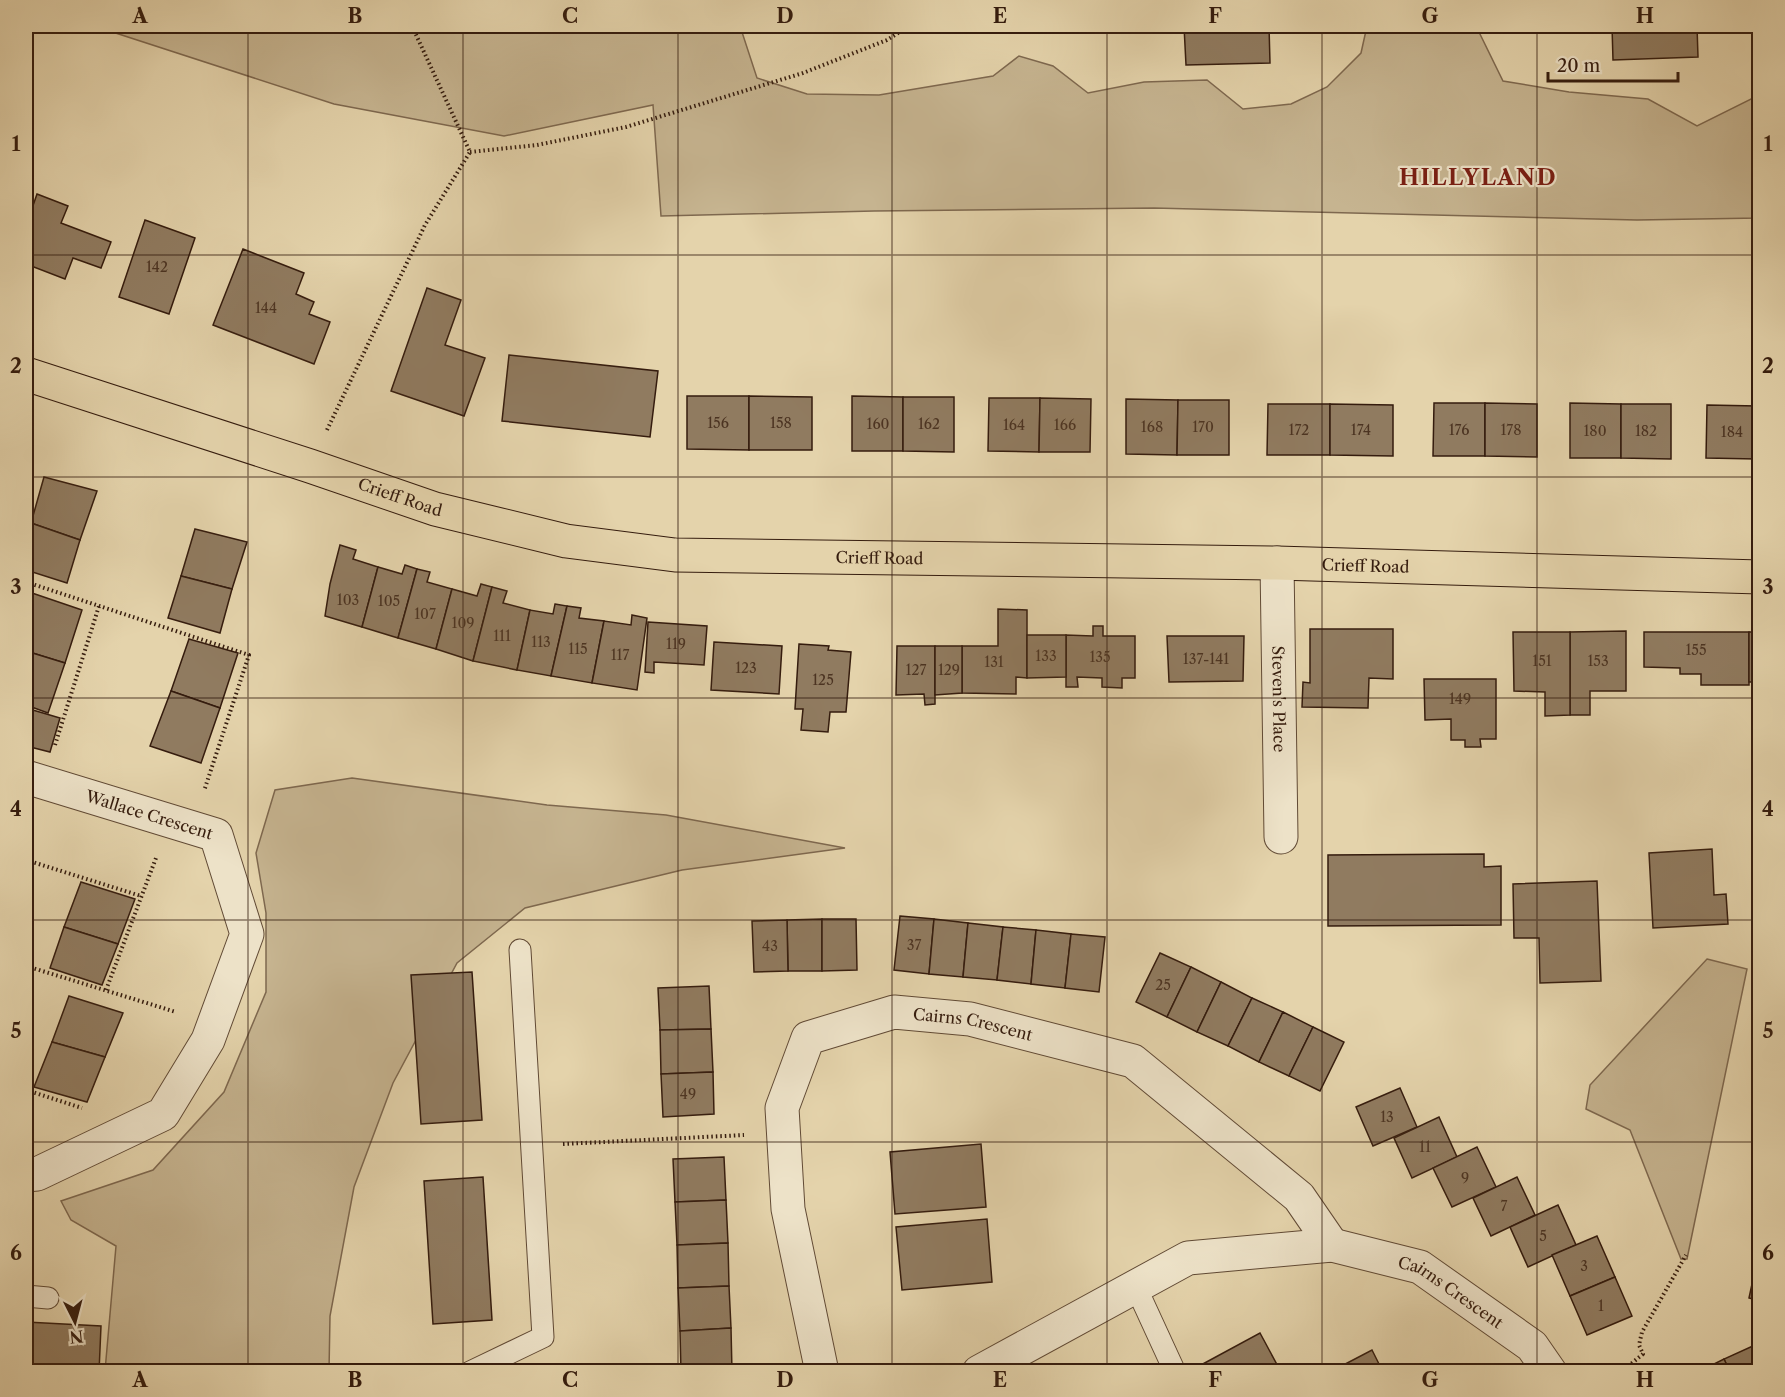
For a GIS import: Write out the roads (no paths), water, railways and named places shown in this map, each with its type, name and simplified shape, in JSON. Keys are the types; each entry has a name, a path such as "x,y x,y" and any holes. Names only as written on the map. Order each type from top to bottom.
{"main road":[{"name":"Crieff Road","path":"26,374 435,508 566,541 675,555 1277,562 1760,577"}],"street":[{"name":"Steven's Place","path":"1277,562 1281,837"},
{"name":"Wallace Crescent","path":"26,777 216,835 247,934 208,1041 163,1114 37,1174 26,1175"},
{"name":"Cairns Crescent","path":"822,1371 788,1209 782,1108 807,1038 894,1012 970,1019 1133,1061 1299,1197 1332,1245"},
{"name":"Cairns Crescent","path":"980,1371 1188,1258 1332,1245 1420,1267 1532,1346 1550,1371"}],"lane":[{"path":"471,1371 543,1337 520,950"},
{"path":"1135,1285 1175,1371"},
{"path":"26,1296 48,1298"}],"district":[{"name":"HILLYLAND","path":"1478,177"}]}
